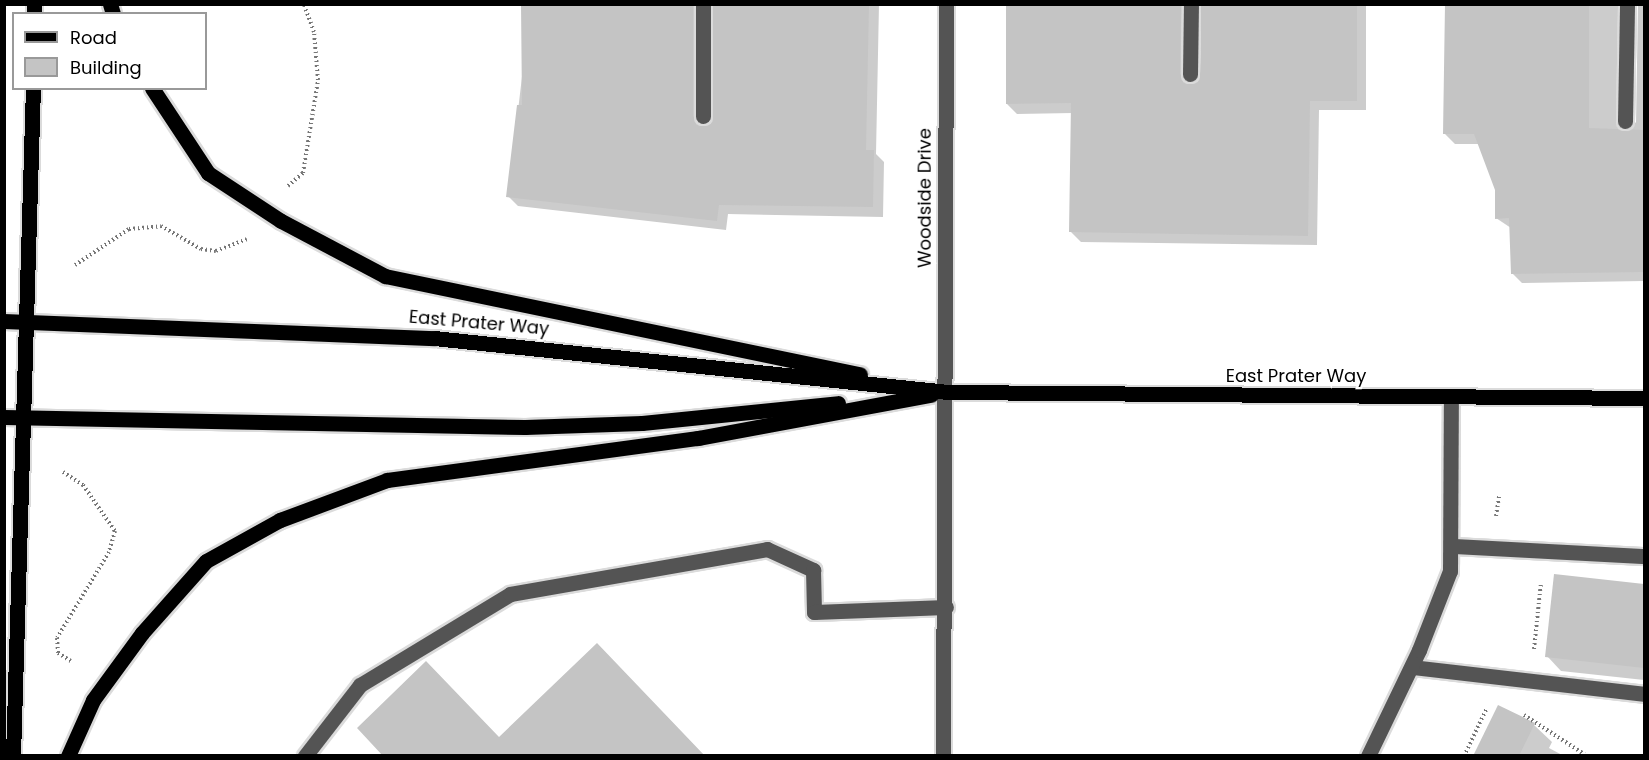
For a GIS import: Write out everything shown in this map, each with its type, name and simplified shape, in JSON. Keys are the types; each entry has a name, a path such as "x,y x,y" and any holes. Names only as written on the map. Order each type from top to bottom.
{"main road":[{"path":"13,756 29,322 33,90"},
{"path":"153,90 208,173 281,221 385,276 948,392"},
{"name":"East Prater Way","path":"4,321 435,338 948,392 1644,398"},
{"path":"68,756 93,700 142,633 206,561 280,520 387,480 698,438 948,392"},
{"name":"East Prater Way","path":"4,417 525,427 642,423 948,392"}],"lane":[{"path":"703,116 704,4"},
{"name":"Woodside Drive","path":"943,756 948,392 946,4"},
{"path":"1190,74 1191,4"},
{"path":"1625,122 1627,4"},
{"path":"1368,756 1412,667 1450,572 1452,546 1451,396"},
{"path":"1452,546 1644,556"},
{"path":"305,756 360,686 510,594 767,549 813,570 814,612 945,607"},
{"path":"1412,667 1644,694"}],"path":[{"path":"278,195 303,173 312,138 318,80 314,32 304,4"},
{"path":"75,266 129,229 161,226 201,249 216,250 247,238"},
{"path":"63,472 83,485 115,531 110,552 57,638 58,653 71,661"},
{"path":"1533,659 1542,575"},
{"path":"1464,756 1490,702"},
{"path":"1512,710 1584,754"}],"building":[{"path":"521,4 693,4 693,116 702,126 713,116 713,4 869,4 866,150 874,150 873,207 719,205 717,221 506,197 517,105 522,105"},
{"path":"1006,4 1181,4 1180,74 1190,84 1200,74 1201,4 1357,4 1357,101 1310,101 1308,236 1069,232 1071,103 1006,104"},
{"path":"1445,4 1589,4 1589,128 1644,130 1644,272 1511,274 1509,218 1495,219 1495,190 1474,134 1443,134"},
{"path":"1554,574 1644,584 1644,668 1545,657"},
{"path":"597,643 705,756 383,756 357,728 426,661 499,737"},
{"path":"1498,705 1535,723 1519,756 1473,756"}]}
